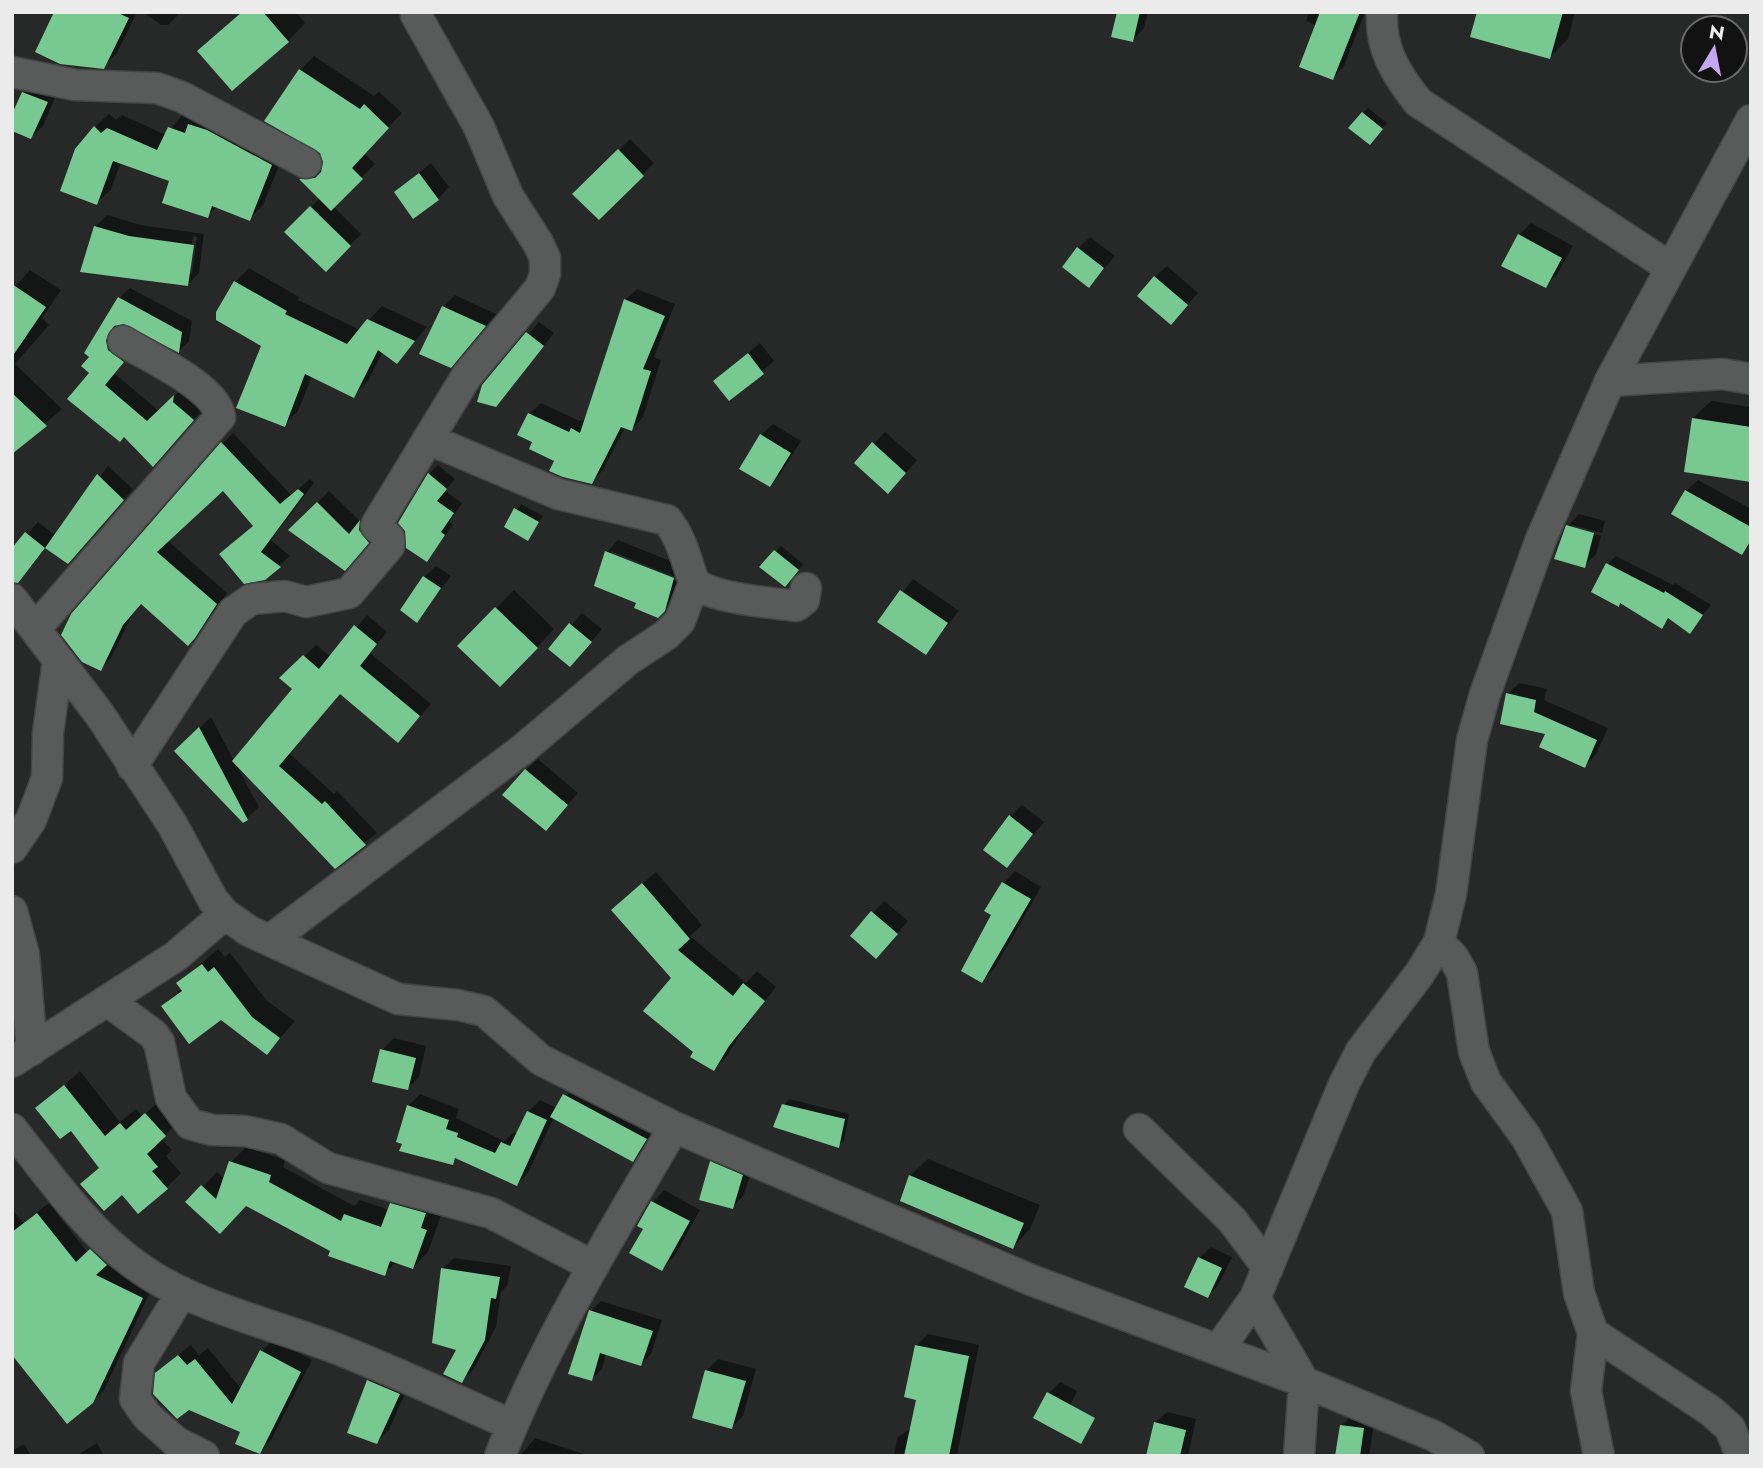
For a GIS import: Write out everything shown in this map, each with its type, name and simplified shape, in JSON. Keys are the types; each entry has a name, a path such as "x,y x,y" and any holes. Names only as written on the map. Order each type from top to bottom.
{"street":[{"path":"1382,12 1385,50 1396,75 1418,103 1671,268"},
{"path":"132,766 233,612 252,599 285,596 306,602 349,593 389,546 389,538 376,526 466,377 540,288 545,274 545,258 508,196 479,127 416,15"},
{"path":"12,72 75,85 157,88 182,97 306,163"},
{"path":"1218,1350 1255,1298 1344,1084 1361,1051 1420,973 1439,942 1451,894 1466,773 1485,694 1541,540 1610,381 1751,120"},
{"path":"35,629 220,417 219,407 204,390 122,341"},
{"path":"1610,381 1723,374 1751,379"},
{"path":"428,439 558,494 667,520 675,529 694,583 709,593 796,606 804,600 806,588"},
{"path":"270,940 523,749 628,660 666,635 680,621 694,583"},
{"path":"12,599 100,715 172,824 213,900 225,914 270,940 398,999 458,1005 484,1012 541,1060 674,1127 1031,1280 1304,1382 1434,1436 1469,1456"},
{"path":"12,848 31,820 47,778 48,733 58,660"},
{"path":"12,911 24,955 22,1056"},
{"path":"22,1056 176,956 225,914"},
{"path":"1439,942 1454,958 1462,973 1474,1052 1486,1082 1526,1137 1567,1211 1579,1293 1593,1333 1586,1391 1599,1456"},
{"path":"108,1002 153,1034 159,1042 171,1098 190,1124 212,1130 244,1131 281,1139 328,1168 491,1213 593,1266"},
{"path":"500,1456 512,1425 593,1266 674,1127"},
{"path":"12,1129 113,1247 142,1270 182,1292 359,1357 512,1425"},
{"path":"1139,1129 1232,1220 1268,1268"},
{"path":"182,1292 139,1363 135,1399 146,1416 176,1442 204,1456"},
{"path":"1255,1298 1304,1382 1299,1456"},
{"path":"1593,1333 1711,1411 1730,1428 1741,1456"}],"building":[{"path":"54,12 116,12 129,18 104,69 60,64 35,52"},
{"path":"242,12 263,12 289,42 232,91 197,51"},
{"path":"1117,12 1140,12 1133,42 1111,37"},
{"path":"1320,12 1360,12 1333,80 1299,67"},
{"path":"1477,12 1563,12 1550,59 1470,37"},
{"path":"299,69 360,109 364,104 389,128 352,168 363,179 331,211 299,179 315,178 321,172 323,162 320,153 264,121"},
{"path":"22,92 48,102 31,139 12,131 12,114"},
{"path":"1362,112 1383,129 1370,145 1348,128"},
{"path":"188,124 207,130 272,165 250,221 212,206 208,218 162,203 169,181 113,161 97,205 60,191 75,149 94,126 101,133 107,128 157,150 168,127 185,133"},
{"path":"618,149 644,176 599,220 572,194"},
{"path":"419,173 439,200 413,219 394,192"},
{"path":"310,206 351,246 326,272 284,232"},
{"path":"94,226 129,236 194,245 188,286 80,272"},
{"path":"1518,234 1562,258 1546,288 1501,266"},
{"path":"1077,247 1104,268 1089,288 1062,267"},
{"path":"1154,276 1188,305 1171,325 1137,296"},
{"path":"234,281 287,311 285,314 347,344 367,319 415,341 397,364 378,350 354,398 305,374 285,427 236,408 261,346 216,320 216,312"},
{"path":"12,284 46,307 12,357"},
{"path":"118,297 182,332 179,353 124,324 114,326 106,340 108,350 124,362 105,385 147,421 174,395 173,402 194,420 153,467 124,437 120,442 67,399 89,373 81,366 89,357 84,353"},
{"path":"624,299 665,316 643,369 651,371 632,431 621,427 592,484 563,477 549,471 554,461 529,449 532,442 517,435 528,413 569,432 571,428 580,433"},
{"path":"442,306 486,326 451,368 419,354"},
{"path":"526,332 544,346 496,407 477,402 482,385"},
{"path":"748,353 764,374 729,401 713,381"},
{"path":"12,393 47,426 12,454"},
{"path":"1692,418 1751,427 1751,482 1684,472"},
{"path":"760,434 791,453 770,487 739,469"},
{"path":"221,442 280,504 298,489 304,494 261,552 281,567 265,580 244,584 219,554 253,526 223,491 157,552 217,604 195,638 188,646 141,604 123,625 101,671 82,662 61,635 71,614"},
{"path":"872,442 906,473 888,494 854,463"},
{"path":"428,473 447,489 437,501 454,513 441,532 445,535 427,562 406,548 405,531 398,523"},
{"path":"97,474 124,500 68,564 45,548"},
{"path":"1685,490 1751,527 1751,540 1742,555 1671,514"},
{"path":"317,502 349,534 360,520 359,530 369,543 345,571 288,530"},
{"path":"514,508 539,522 528,541 504,527"},
{"path":"1566,525 1594,533 1585,568 1554,559"},
{"path":"25,532 45,548 18,583 12,582 12,548"},
{"path":"774,550 799,570 785,587 759,567"},
{"path":"605,551 674,578 665,611 658,618 634,608 636,603 594,586"},
{"path":"1606,563 1664,593 1665,591 1703,615 1690,634 1668,618 1662,629 1620,603 1619,607 1591,592"},
{"path":"423,576 441,588 417,623 400,610"},
{"path":"900,590 948,623 926,655 877,622"},
{"path":"495,607 538,648 500,687 457,646"},
{"path":"569,623 592,642 570,667 548,649"},
{"path":"354,625 377,644 360,666 420,716 398,743 340,694 279,766 322,804 325,801 366,845 335,869 232,761 292,689 279,678 303,655 319,669"},
{"path":"1506,693 1536,700 1534,712 1597,740 1585,768 1539,747 1545,734 1500,724"},
{"path":"199,727 248,820 243,823 174,751"},
{"path":"525,769 568,805 546,831 502,795"},
{"path":"1009,815 1033,834 1007,868 983,850"},
{"path":"1002,882 1031,899 982,983 961,971 991,915 984,911"},
{"path":"642,883 690,939 678,950 733,996 743,983 765,1001 729,1046 714,1071 690,1057 693,1052 643,1011 671,978 611,910"},
{"path":"871,911 898,934 876,959 850,936"},
{"path":"202,964 208,972 214,967 252,1017 280,1038 267,1055 221,1020 189,1044 161,1006 182,991 176,983"},
{"path":"380,1049 416,1058 408,1090 372,1082"},
{"path":"64,1085 105,1136 120,1123 126,1130 145,1113 166,1136 147,1154 158,1167 152,1171 168,1189 138,1214 122,1195 104,1211 80,1184 99,1168 71,1131 60,1139 35,1108"},
{"path":"563,1094 647,1139 633,1162 550,1117"},
{"path":"782,1104 845,1119 839,1148 773,1127"},
{"path":"407,1105 449,1120 446,1129 458,1133 457,1137 495,1153 501,1142 510,1146 527,1111 547,1120 517,1186 455,1158 453,1165 399,1151 402,1144 396,1142"},
{"path":"229,1161 271,1175 269,1182 341,1221 344,1214 381,1227 390,1203 426,1213 421,1228 427,1230 413,1269 390,1261 385,1276 328,1256 330,1251 246,1206 220,1234 185,1202 201,1185 216,1199"},
{"path":"710,1161 743,1175 733,1209 699,1200"},
{"path":"909,1175 1024,1223 1013,1249 900,1201"},
{"path":"651,1201 690,1221 662,1271 629,1253 643,1229 637,1226"},
{"path":"37,1213 76,1262 90,1249 107,1265 96,1275 143,1298 93,1403 67,1424 12,1355 12,1232"},
{"path":"1198,1257 1222,1268 1208,1298 1184,1287"},
{"path":"441,1268 500,1277 496,1299 491,1298 485,1340 462,1383 443,1374 456,1350 432,1343"},
{"path":"589,1310 653,1331 641,1366 600,1353 592,1381 568,1374"},
{"path":"915,1345 969,1356 949,1456 904,1456 916,1400 904,1397"},
{"path":"260,1350 301,1372 260,1454 235,1444 240,1432 189,1410 177,1419 153,1394 155,1373 178,1355 187,1365 195,1359 232,1404"},
{"path":"705,1370 746,1381 732,1429 692,1418"},
{"path":"367,1380 400,1394 377,1444 347,1433"},
{"path":"1047,1392 1095,1418 1081,1444 1033,1418"},
{"path":"1154,1422 1186,1430 1180,1456 1146,1456"},
{"path":"1340,1425 1364,1428 1360,1456 1335,1456"}]}
